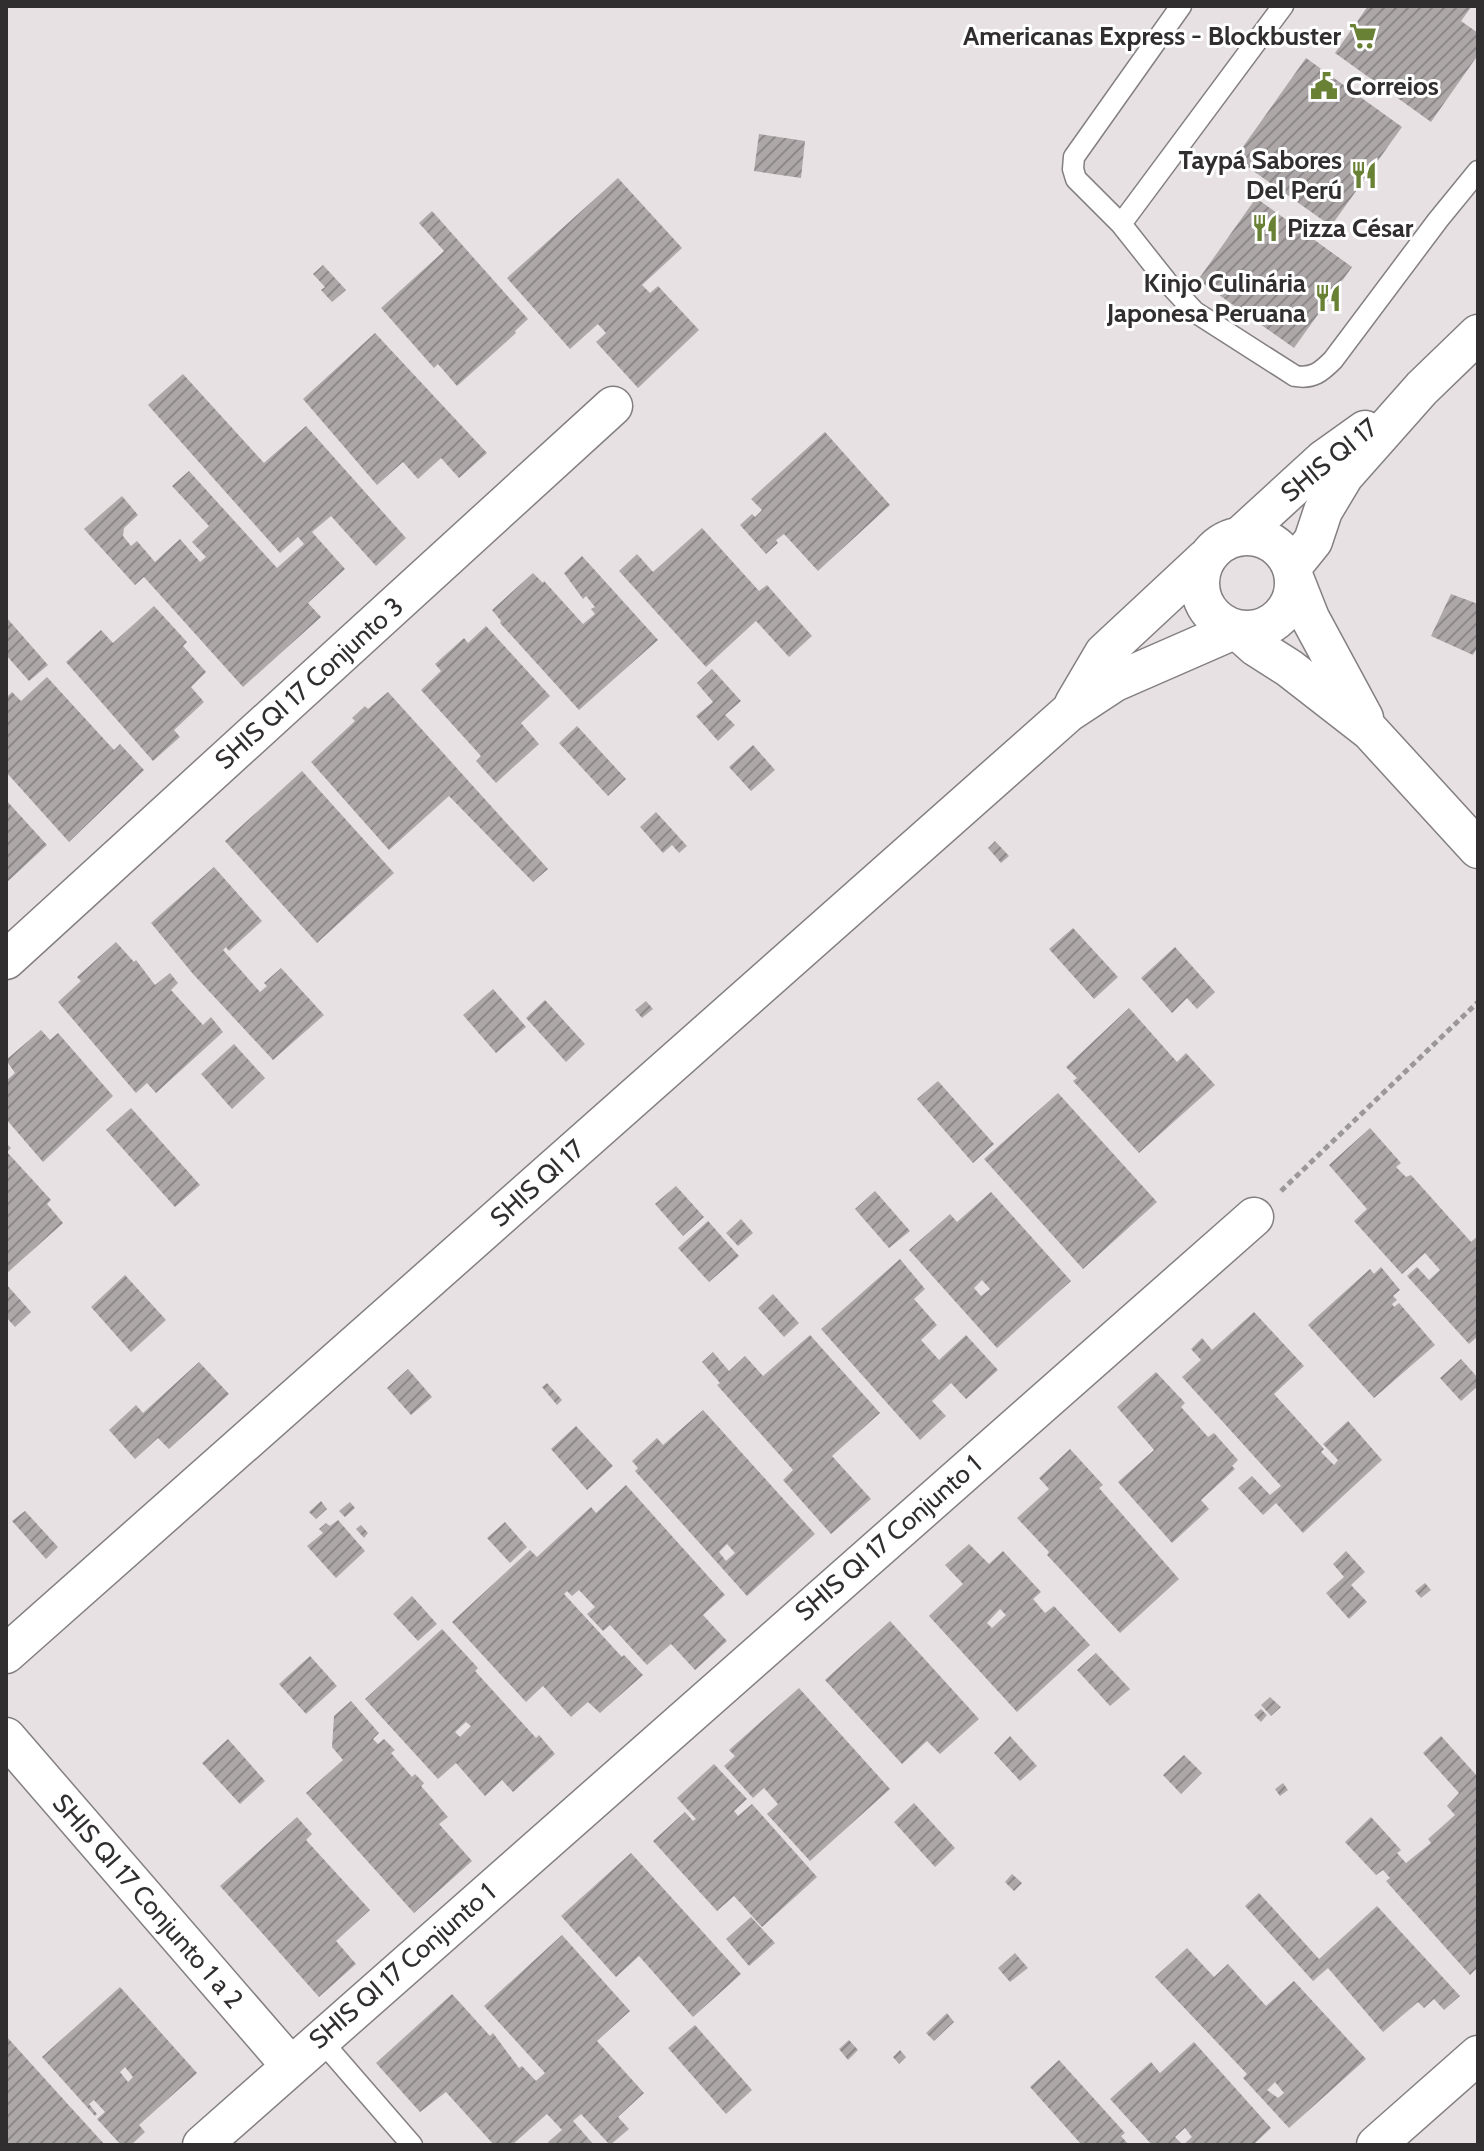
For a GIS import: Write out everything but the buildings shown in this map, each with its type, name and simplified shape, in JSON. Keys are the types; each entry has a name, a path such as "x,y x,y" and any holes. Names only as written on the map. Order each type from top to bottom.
{"street":[{"name":"SHIS QI 17","path":"1293,573 1313,541 1323,511 1344,476 1422,388 1478,334"},
{"name":"SHIS QI 17","path":"1239,537 1323,460 1422,388"},
{"name":"SHIS QI 17 Conjunto 3","path":"6,960 613,406"},
{"path":"1370,731 1310,618 1285,555 1265,539 1239,537 1220,544 1206,558 1200,572 1199,586 1202,601 1220,623 1289,668 1370,731 1478,849"},
{"name":"SHIS QI 17","path":"1068,713 1104,653 1206,558"},
{"path":"1235,630 1258,630 1278,620 1291,602 1293,573"},
{"name":"SHIS QI 17","path":"6,1654 1068,713 1115,682 1235,630"},
{"name":"SHIS QI 17 Conjunto 1","path":"202,2145 1254,1217"},
{"name":"SHIS QI 17 Conjunto 1 a 2","path":"6,1737 290,2065"},
{"path":"1376,2145 1478,2055"}],"lane":[{"path":"1181,6 1074,157 1076,179 1121,224 1195,312 1295,376 1307,378 1319,373 1333,360 1478,171"},
{"path":"1121,224 1283,6"},
{"path":"320,2039 412,2145"}],"path":[{"path":"1254,1217 1478,1002"}],"place":[{"name":"Americanas Express - Blockbuster","path":"1363,36"},
{"name":"Correios","path":"1324,86"},
{"name":"Taypá Sabores Del Perú","path":"1364,175"},
{"name":"Pizza César","path":"1265,228"},
{"name":"Kinjo Culinária Japonesa Peruana","path":"1328,298"}]}
